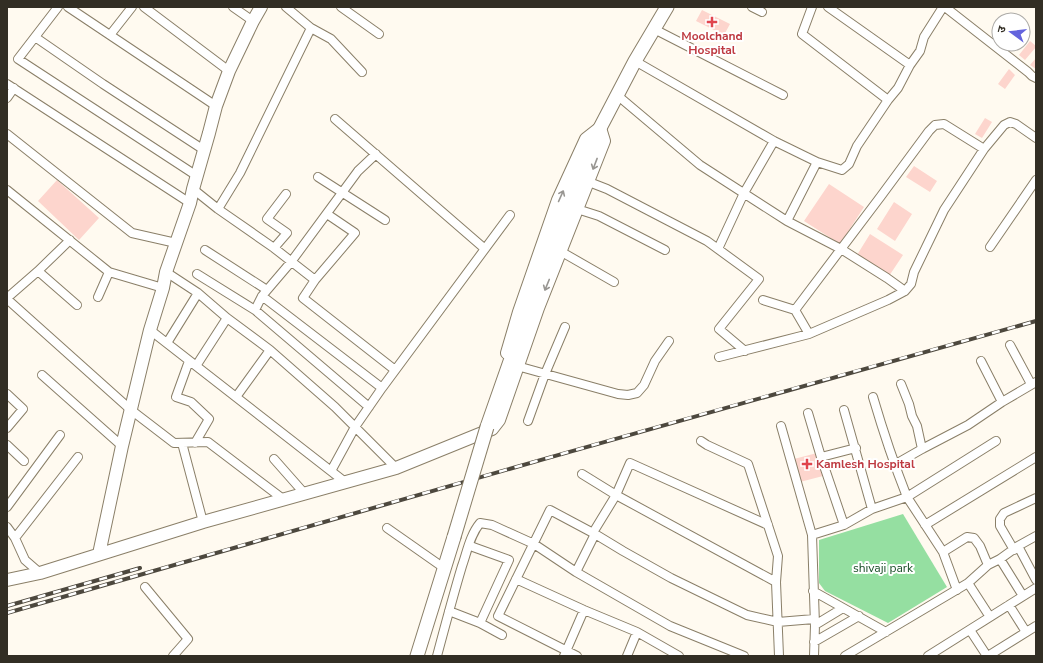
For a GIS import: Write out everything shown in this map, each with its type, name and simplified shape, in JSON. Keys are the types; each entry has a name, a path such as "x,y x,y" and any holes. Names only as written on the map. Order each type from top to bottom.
{"main road":[{"path":"417,656 485,430 566,206 600,128 667,7"}],"street":[{"path":"58,7 18,59 197,176"},
{"path":"68,7 216,106"},
{"path":"110,35 132,7"},
{"path":"144,7 229,71"},
{"path":"233,7 253,21"},
{"path":"99,554 122,446 150,330 163,288 166,272 190,203 216,106 229,71 261,7"},
{"path":"286,7 311,28 331,39 362,72"},
{"path":"341,7 379,34"},
{"path":"752,7 762,12"},
{"path":"812,7 802,34 888,100"},
{"path":"828,7 910,65"},
{"path":"636,61 774,141 817,162 842,170 849,164 857,146 888,100 898,88 910,65 920,51 924,37 944,7 1036,78"},
{"path":"218,209 240,173 311,28"},
{"path":"654,29 783,94"},
{"path":"35,36 103,84 204,150"},
{"path":"7,98 10,86 190,203"},
{"path":"618,95 700,165 787,221 841,249 905,291"},
{"path":"335,119 485,249"},
{"path":"719,357 809,334 905,291 911,284 914,272 944,210 984,149 1004,125 1010,122 1016,124 1036,138"},
{"path":"795,310 935,125 944,124 984,149"},
{"path":"7,580 40,573 203,522 396,468 485,430 492,430 499,420 538,308 604,141 600,128"},
{"path":"7,134 132,232 176,243"},
{"path":"718,249 744,194 774,141"},
{"path":"255,310 264,293 291,262 358,171 376,154"},
{"path":"787,221 817,162"},
{"path":"318,177 385,220"},
{"path":"990,247 1036,180"},
{"path":"589,182 608,189 707,241 759,279 719,329 745,351"},
{"path":"193,189 315,280"},
{"path":"7,190 109,272 163,288"},
{"path":"274,248 287,233 267,219 286,194"},
{"path":"577,209 599,216 665,250"},
{"path":"327,214 355,233 315,280 303,298 395,370"},
{"path":"331,471 355,427 382,388 510,215"},
{"path":"70,240 7,298 131,410 174,443 208,442 283,499"},
{"path":"205,250 264,293 382,388"},
{"path":"560,252 614,282"},
{"path":"38,271 77,305"},
{"path":"98,297 109,272"},
{"path":"166,272 198,293 227,318 270,350 335,407 396,468"},
{"path":"197,274 255,310 369,407"},
{"path":"167,344 198,293"},
{"path":"763,300 795,310 809,334"},
{"path":"196,443 210,418 191,402 176,397 192,363 227,318"},
{"path":"528,421 564,326"},
{"path":"150,330 345,482"},
{"path":"517,366 618,394 628,395 637,393 644,385 655,361 669,341"},
{"path":"894,465 968,425 1034,383 1010,345"},
{"path":"236,397 270,350"},
{"path":"981,361 1002,402"},
{"path":"42,375 122,446"},
{"path":"901,384 917,426 922,449"},
{"path":"7,394 23,409 7,428"},
{"path":"873,397 894,465 907,497 943,552 957,590"},
{"path":"844,410 856,448 872,509"},
{"path":"808,413 844,525"},
{"path":"781,426 812,535 814,656"},
{"path":"7,507 60,435"},
{"path":"701,441 748,464 778,556 776,582 779,656"},
{"path":"812,535 844,525 872,509 907,497 996,441"},
{"path":"182,443 203,522"},
{"path":"7,445 24,461"},
{"path":"821,457 856,448"},
{"path":"15,538 78,457"},
{"path":"925,525 1036,457"},
{"path":"274,459 304,493"},
{"path":"576,572 595,534 594,531 616,495 630,463 768,525"},
{"path":"582,474 616,495 776,582"},
{"path":"1035,501 1004,513 1000,519 1000,526 1036,580"},
{"path":"577,656 565,653 498,616 550,510 671,578 747,615 778,622 814,622 843,608"},
{"path":"437,656 469,545 475,529 480,523 492,525 534,544 576,572 670,626 741,655"},
{"path":"7,527 15,538 26,560 40,573"},
{"path":"387,528 444,568"},
{"path":"845,656 957,590 968,583 988,565 1036,536"},
{"path":"943,552 967,537 974,538 980,546 988,565"},
{"path":"469,545 509,560 480,623"},
{"path":"1000,559 1023,596"},
{"path":"516,579 637,632 679,656"},
{"path":"968,583 990,617"},
{"path":"144,587 188,639 173,656"},
{"path":"928,656 1036,588"},
{"path":"813,591 886,632"},
{"path":"1008,605 1026,632"},
{"path":"565,653 584,610"},
{"path":"449,611 480,623 502,635"},
{"path":"814,642 859,616"},
{"path":"970,630 987,656 1036,626"},
{"path":"627,656 637,632"}],"green space":[{"name":"shivaji park","path":"903,514 947,587 888,623 825,591 819,583 819,540"}],"building":[{"path":"702,10 730,24 724,35 696,21"},
{"path":"1031,42 1036,46 1025,60 1019,55 1021,52 1031,52"},
{"path":"1036,58 1036,69 1030,65"},
{"path":"1009,69 1015,75 1005,89 998,84"},
{"path":"985,118 992,122 982,138 975,134"},
{"path":"914,166 937,181 930,192 906,177"},
{"path":"57,180 99,218 79,240 38,201"},
{"path":"829,184 864,207 840,244 804,221"},
{"path":"894,202 912,214 895,241 877,229"},
{"path":"870,234 903,255 889,276 857,255"},
{"path":"817,453 823,476 800,482 794,459"}],"railway":[{"path":"7,613 1036,321"},
{"path":"7,606 140,568"}],"place":[{"name":"Moolchand Hospital","path":"712,22"},
{"name":"Kamlesh Hospital","path":"807,464"}]}
